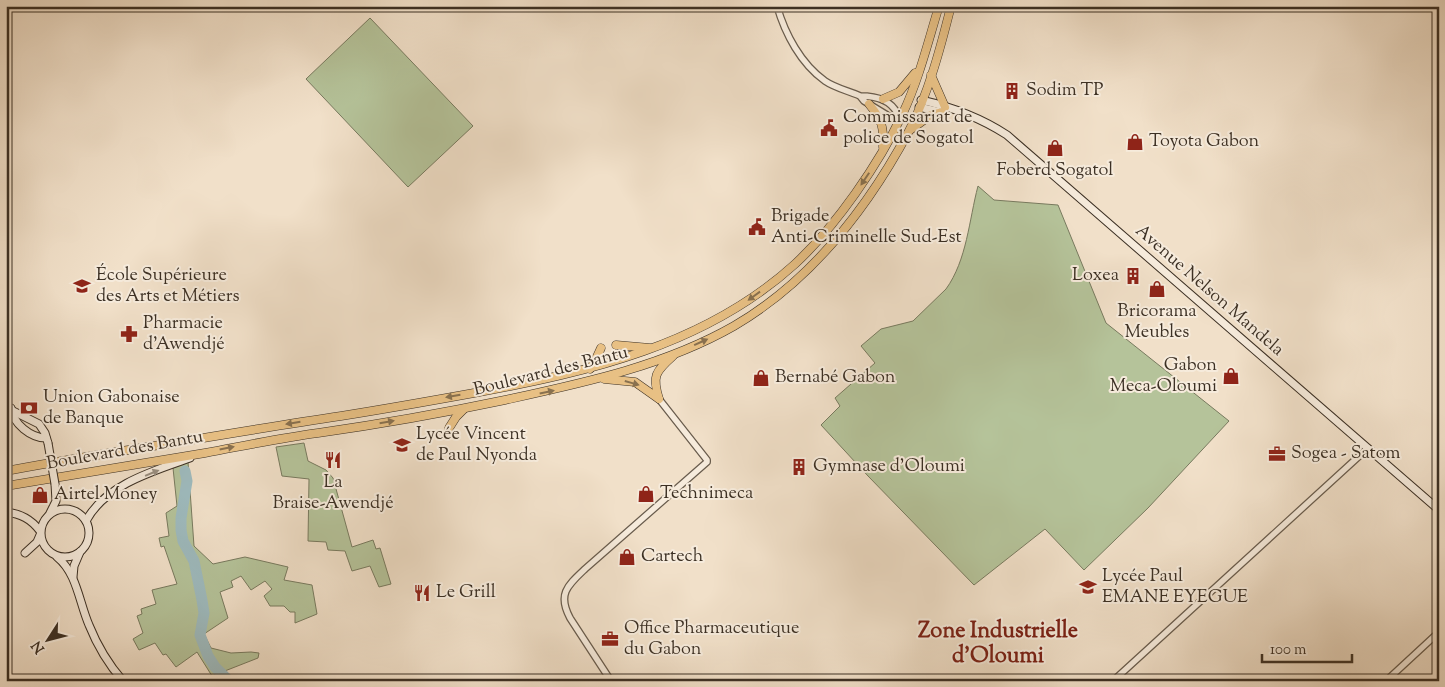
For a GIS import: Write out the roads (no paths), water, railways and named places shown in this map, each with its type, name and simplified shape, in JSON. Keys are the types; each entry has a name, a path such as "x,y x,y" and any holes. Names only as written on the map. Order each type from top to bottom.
{"highway":[{"name":"Boulevard des Bantu","path":"6,471 110,452 392,408 510,386 590,369 692,332 722,317 751,299 779,278 823,235 856,191 902,114 920,68 939,6"},
{"name":"Boulevard des Bantu","path":"6,486 464,409 600,379 678,352 716,335 736,324 787,289 821,258 853,219 910,130 931,75 951,6"},
{"path":"883,99 899,92 920,68"},
{"path":"910,130 931,115 946,109 931,75"},
{"path":"869,104 883,125 882,150"},
{"path":"616,345 652,348"},
{"path":"590,369 601,348"},
{"path":"658,399 655,375 659,368 678,352"},
{"path":"600,379 635,382 658,399"},
{"path":"440,413 447,419 448,428 464,409"}],"main road":[{"name":"Avenue Nelson Mandela","path":"920,104 946,109 985,122 1012,139 1439,510"},
{"path":"8,406 12,414 31,435 47,440"},
{"path":"8,406 13,411 38,424 47,440 55,484 55,504 50,514 42,523 37,542 25,552 35,550 68,557 80,552"},
{"path":"86,521 97,504 115,490 148,474 205,453"},
{"path":"56,494 61,501 82,516 86,521 89,534 88,541 80,552 74,566 73,578"},
{"path":"50,514 61,509 73,510"},
{"path":"6,512 31,521 40,533 41,541 51,553 68,567 89,626 100,647 124,681"}],"street":[{"path":"777,6 790,41 815,72 832,85 860,96 886,115 890,117 896,116 895,109 883,99 860,96"},
{"path":"611,681 566,612 565,593 571,582 585,569 631,527 705,465 707,460 658,399"},
{"path":"1113,681 1368,448"},
{"path":"1386,681 1439,632"}],"waterway":[{"path":"185,471 187,481 181,530 183,541 194,561 202,600 204,613 200,635 208,656 215,667 229,681"}],"place":[{"name":"Sodim TP","path":"1012,91"},
{"name":"Commissariat de police de Sogatol","path":"829,128"},
{"name":"Toyota Gabon","path":"1135,142"},
{"name":"Foberd Sogatol","path":"1055,148"},
{"name":"Brigade Anti-Criminelle Sud-Est","path":"757,227"},
{"name":"Loxea","path":"1133,276"},
{"name":"École Supérieure des Arts et Métiers","path":"82,286"},
{"name":"Bricorama Meubles","path":"1157,289"},
{"name":"Pharmacie d'Awendjé","path":"129,334"},
{"name":"Gabon Meca-Oloumi","path":"1231,376"},
{"name":"Bernabé Gabon","path":"761,378"},
{"name":"Union Gabonaise de Banque","path":"29,408"},
{"name":"Lycée Vincent de Paul Nyonda","path":"402,445"},
{"name":"Sogea - Satom","path":"1277,454"},
{"name":"La Braise-Awendjé","path":"333,460"},
{"name":"Gymnase d'Oloumi","path":"799,467"},
{"name":"Technimeca","path":"646,494"},
{"name":"Airtel Money","path":"40,495"},
{"name":"Cartech","path":"627,557"},
{"name":"Lycée Paul EMANE EYEGUE","path":"1088,587"},
{"name":"Le Grill","path":"422,593"},
{"name":"Office Pharmaceutique du Gabon","path":"610,639"}],"district":[{"name":"Zone Industrielle d'Oloumi","path":"998,644"}]}
